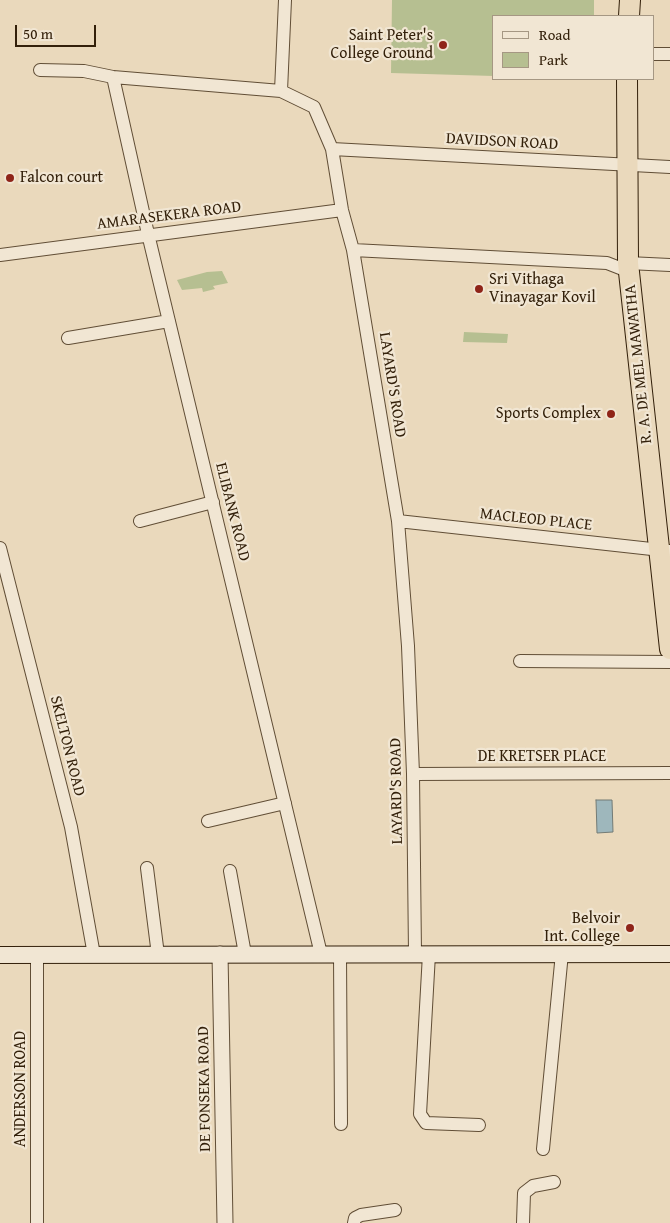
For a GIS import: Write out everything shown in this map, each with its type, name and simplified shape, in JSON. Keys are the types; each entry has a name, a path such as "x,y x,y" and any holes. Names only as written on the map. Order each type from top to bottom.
{"highway":[{"path":"629,15 630,0"},
{"name":"R. A. DE MEL MAWATHA","path":"627,80 629,262 664,550 670,649"}],"main road":[{"path":"0,955 670,954"}],"street":[{"path":"281,91 285,0"},
{"path":"655,54 670,54"},
{"name":"LAYARD'S ROAD","path":"40,70 84,71 113,77 281,91 314,108 332,149 342,210 353,250 398,521 408,646 422,954 420,1114 426,1123 479,1125"},
{"name":"ELIBANK ROAD","path":"113,77 148,234 321,954"},
{"name":"DAVIDSON ROAD","path":"332,149 670,168"},
{"name":"AMARASEKERA ROAD","path":"0,255 148,234 342,210"},
{"path":"353,250 670,265"},
{"path":"607,263 629,262"},
{"path":"68,338 169,321"},
{"path":"140,521 212,502"},
{"name":"MACLEOD PLACE","path":"398,521 664,550"},
{"name":"SKELTON ROAD","path":"0,548 71,827 94,955"},
{"path":"520,660 670,662"},
{"name":"DE KRETSER PLACE","path":"413,774 670,773"},
{"path":"208,821 285,803"},
{"path":"147,868 158,955"},
{"path":"230,870 245,954"},
{"path":"543,1149 562,953"},
{"name":"DE FONSEKA ROAD","path":"220,954 225,1223"},
{"path":"340,954 341,1124"},
{"name":"ANDERSON ROAD","path":"37,955 37,1223"},
{"path":"522,1223 524,1193 533,1186 554,1182"},
{"path":"354,1223 356,1218 361,1215 395,1210"}],"green space":[{"name":"Saint Peter's College Ground","path":"392,0 594,0 594,15 492,15 492,76 391,73"},
{"path":"222,271 228,283 213,286 215,289 203,292 202,288 182,290 177,280 207,272"},
{"path":"464,332 508,334 507,343 463,342"}],"water":[{"path":"596,800 612,800 613,832 597,833"}],"place":[{"name":"Saint Peter's College Ground","path":"443,45"},
{"name":"Falcon court","path":"10,178"},
{"name":"Sri Vithaga Vinayagar Kovil","path":"479,289"},
{"name":"Sports Complex","path":"611,414"},
{"name":"Belvoir Int. College","path":"630,928"}]}
